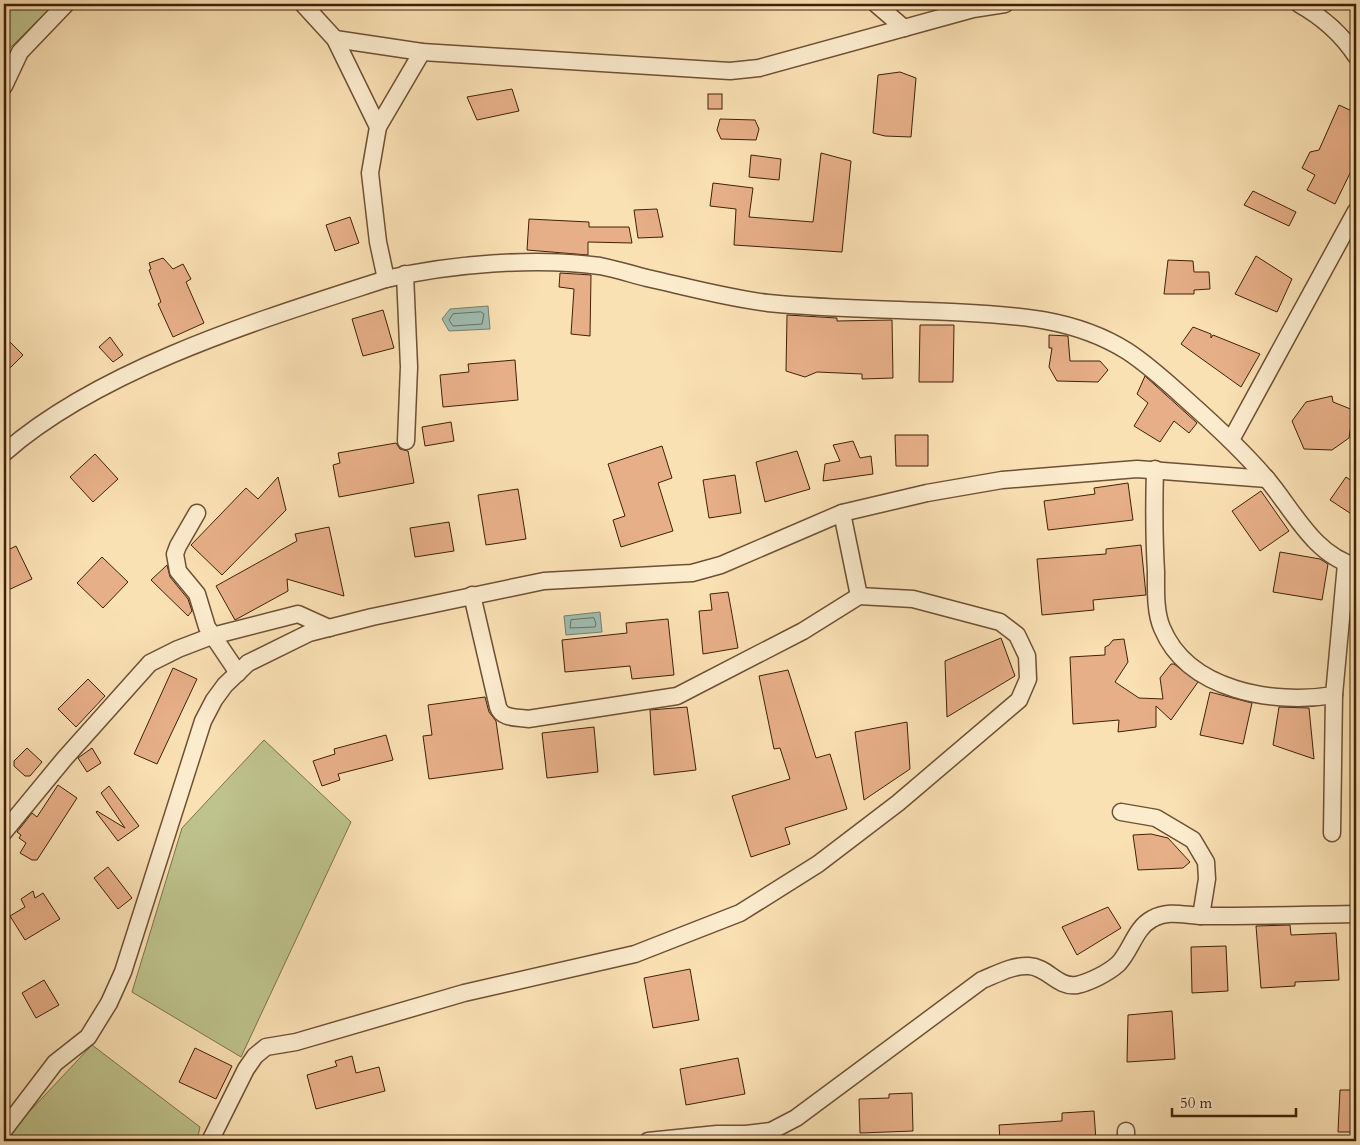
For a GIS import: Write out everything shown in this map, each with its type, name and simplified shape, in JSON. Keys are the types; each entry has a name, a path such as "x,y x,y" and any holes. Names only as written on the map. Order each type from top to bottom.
{"street":[{"path":"4,86 20,52 66,4"},
{"path":"303,4 335,40 378,127"},
{"path":"876,4 904,28"},
{"path":"335,40 422,52 738,71 760,68 973,9 1005,4"},
{"path":"1299,4 1318,15 1346,40 1356,56"},
{"path":"386,279 378,242 370,173 378,127 422,52"},
{"path":"1231,440 1356,211"},
{"path":"4,453 60,413 108,385 155,363 260,320 405,274 518,263 601,266 726,297 770,303 1018,316 1046,319 1074,326 1126,350 1149,367 1231,440 1267,479 1295,518 1322,547 1351,565 1334,695 1332,833"},
{"path":"405,274 409,367 406,441"},
{"path":"4,1130 55,1064 88,1036 109,1003 123,972 204,721 214,700 238,673 257,659 309,633 472,595 544,581 692,573 721,565 842,513 927,493 1002,480 1155,469 1267,479"},
{"path":"1155,469 1156,597 1162,628 1174,650 1194,670 1224,685 1274,696 1310,698 1334,695"},
{"path":"197,513 183,535 176,554 178,571 197,594 207,627 238,673"},
{"path":"842,513 858,596"},
{"path":"210,1141 246,1069 255,1056 266,1047 296,1042 464,993 635,954 740,913 818,864 898,803 1019,700 1028,678 1027,656 1017,635 1000,622 913,598 858,596 802,631 677,696 528,718 507,716 500,711 472,595"},
{"path":"4,832 65,758 150,664 178,649 212,636 298,614 329,628"},
{"path":"1121,812 1156,818 1193,840 1206,862 1207,879 1201,916"},
{"path":"648,1141 771,1131 796,1118 982,980 1010,968 1030,966 1046,972 1056,981 1077,985 1097,978 1118,964 1142,927 1152,919 1171,913 1201,916 1356,914"}],"green space":[{"path":"4,4 54,4 9,49 4,63"},
{"path":"264,740 351,822 241,1057 132,992 182,828"},
{"path":"92,1045 200,1127 197,1141 6,1141 13,1129"}],"water":[{"path":"488,306 490,329 449,331 442,319 450,309"},
{"path":"600,612 602,632 566,635 564,616"}],"building":[{"path":"900,72 916,78 911,137 885,136 873,133 878,75"},
{"path":"512,89 519,111 477,120 467,97"},
{"path":"708,94 722,94 722,109 708,109"},
{"path":"1339,105 1356,113 1356,161 1335,204 1307,190 1315,175 1302,168 1310,152 1319,150"},
{"path":"720,119 755,120 759,129 756,140 721,139 717,130"},
{"path":"821,153 851,161 842,252 734,245 736,209 710,206 713,183 753,188 749,217 813,222"},
{"path":"751,155 781,159 779,180 749,177"},
{"path":"1253,191 1296,212 1289,226 1244,205"},
{"path":"657,209 663,237 638,238 634,210"},
{"path":"350,217 359,243 335,251 326,225"},
{"path":"529,219 589,222 589,227 629,227 632,243 588,242 588,255 527,250"},
{"path":"1256,256 1292,279 1277,312 1235,294"},
{"path":"163,258 173,269 183,264 191,279 186,282 204,323 173,337 158,304 161,302 149,270 151,269 149,263"},
{"path":"1168,260 1193,261 1194,272 1209,272 1210,289 1194,290 1194,294 1164,294"},
{"path":"560,273 591,275 590,336 571,334 574,289 559,287"},
{"path":"383,310 394,348 363,356 352,319"},
{"path":"787,315 837,318 837,321 892,320 893,378 862,379 862,374 817,372 805,377 786,371"},
{"path":"920,325 954,325 953,382 919,382"},
{"path":"1193,327 1211,334 1211,338 1213,335 1260,354 1241,387 1181,344"},
{"path":"1049,335 1068,336 1070,361 1100,361 1108,370 1098,382 1057,381 1049,367 1052,348 1049,348"},
{"path":"4,336 23,355 4,374"},
{"path":"110,337 123,355 113,362 99,347"},
{"path":"515,360 518,400 443,407 440,375 469,372 468,364"},
{"path":"1145,376 1197,423 1189,433 1174,421 1160,442 1134,426 1148,403 1137,394"},
{"path":"1332,396 1333,402 1353,410 1349,438 1332,450 1304,449 1292,421 1306,402"},
{"path":"451,422 454,441 425,446 422,427"},
{"path":"895,435 928,435 928,466 896,466"},
{"path":"853,441 860,458 871,456 873,474 823,481 825,464 840,461 833,445"},
{"path":"396,443 400,449 408,451 414,483 339,497 333,465 340,463 338,453"},
{"path":"662,446 672,478 658,483 673,531 621,547 613,520 625,516 608,464"},
{"path":"797,451 810,489 765,502 756,462"},
{"path":"95,454 118,479 93,502 70,477"},
{"path":"735,475 741,513 709,518 703,480"},
{"path":"278,477 286,510 222,575 191,545 246,488 258,499"},
{"path":"1346,477 1356,484 1356,517 1330,500"},
{"path":"1128,483 1133,520 1048,530 1044,501 1095,494 1094,488"},
{"path":"518,489 526,539 486,545 478,495"},
{"path":"1261,491 1289,531 1260,551 1232,511"},
{"path":"449,522 454,551 415,557 410,528"},
{"path":"329,527 344,596 287,579 288,591 235,620 216,586 297,541 295,534"},
{"path":"1141,545 1146,595 1093,600 1094,610 1042,615 1037,559 1106,554 1106,549"},
{"path":"16,546 32,579 4,592 4,552"},
{"path":"1280,552 1320,559 1328,564 1322,600 1273,592"},
{"path":"102,557 128,582 103,608 77,583"},
{"path":"167,565 170,577 188,599 192,611 188,616 151,580"},
{"path":"728,592 738,648 703,654 699,611 712,610 710,594"},
{"path":"668,619 674,675 632,679 630,666 565,672 562,640 627,633 626,623"},
{"path":"1001,638 1015,676 947,717 945,661"},
{"path":"1124,639 1128,662 1115,682 1139,698 1163,699 1160,678 1171,664 1174,664 1198,682 1171,720 1156,706 1156,727 1118,732 1119,720 1073,724 1070,657 1105,655 1105,647 1113,640"},
{"path":"173,668 197,679 157,764 134,754"},
{"path":"788,670 816,758 830,754 847,809 785,828 790,844 751,857 732,796 790,779 780,748 774,749 759,676"},
{"path":"88,679 105,696 76,727 58,709"},
{"path":"1210,692 1252,703 1243,744 1200,735"},
{"path":"485,697 489,712 496,721 503,769 429,779 423,736 432,735 428,705"},
{"path":"687,707 696,770 654,775 650,710"},
{"path":"1279,707 1309,708 1314,759 1273,745"},
{"path":"907,722 910,769 864,800 855,732"},
{"path":"594,727 598,772 547,778 542,733"},
{"path":"386,735 393,760 338,774 340,780 322,786 313,761 335,754 334,749"},
{"path":"27,748 42,762 30,776 25,776 14,766 14,761"},
{"path":"92,748 101,763 87,772 78,758"},
{"path":"58,785 77,798 37,860 32,860 20,853 26,843 19,838 21,835 17,832 32,813 37,817"},
{"path":"109,786 139,826 118,841 96,812 125,828 101,793"},
{"path":"1151,834 1168,838 1190,862 1183,868 1138,870 1133,835"},
{"path":"108,867 132,898 118,909 94,878"},
{"path":"33,891 35,898 43,893 60,919 25,940 10,916 25,907 21,899"},
{"path":"1108,907 1121,928 1077,955 1062,927"},
{"path":"1290,925 1291,935 1336,933 1339,980 1295,982 1295,986 1261,988 1256,926"},
{"path":"1226,946 1228,991 1192,993 1191,947"},
{"path":"690,969 699,1020 653,1028 644,978"},
{"path":"44,980 59,1005 36,1018 22,993"},
{"path":"1172,1011 1175,1059 1127,1062 1128,1015"},
{"path":"195,1048 232,1066 216,1099 179,1082"},
{"path":"352,1056 356,1073 379,1067 385,1091 316,1109 307,1075 337,1066 335,1061"},
{"path":"738,1058 745,1094 686,1105 680,1069"},
{"path":"1340,1090 1356,1090 1356,1132 1338,1132"},
{"path":"912,1093 913,1131 860,1133 859,1099 889,1098 889,1094"},
{"path":"1094,1111 1096,1141 1000,1141 999,1125 1062,1121 1062,1113"}]}
